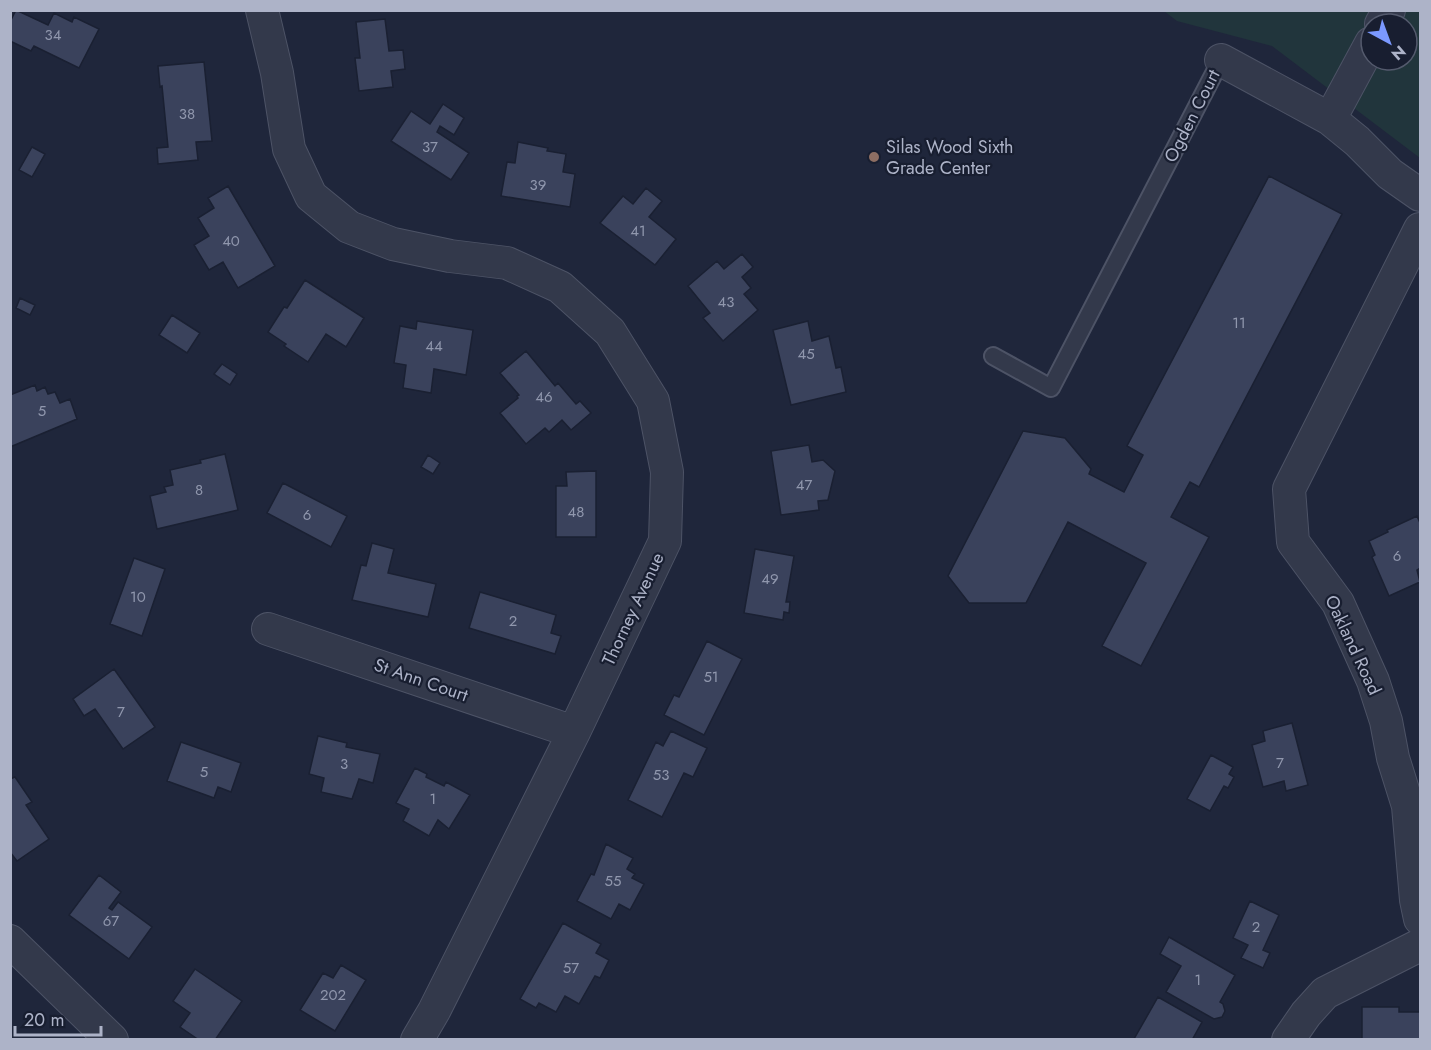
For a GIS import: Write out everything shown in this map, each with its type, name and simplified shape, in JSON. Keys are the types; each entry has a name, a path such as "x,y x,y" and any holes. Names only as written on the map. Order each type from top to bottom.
{"street":[{"name":"Thorney Avenue","path":"262,10 277,73 289,149 311,196 349,227 393,244 450,256 507,263 560,287 610,332 653,401 667,472 665,541 574,732 441,997 417,1040"},
{"name":"Ogden Court","path":"1221,60 1330,119 1358,141 1390,174 1420,195"},
{"path":"1330,119 1359,65"},
{"name":"Oakland Road","path":"1420,229 1288,489 1293,542 1338,603 1373,681 1386,721 1393,758 1408,806 1416,900 1420,919"},
{"name":"St Ann Court","path":"268,629 574,732"},
{"path":"10,941 112,1040"},
{"path":"1288,1040 1306,1014 1325,993 1420,945"}],"lane":[{"name":"Ogden Court","path":"993,356 1051,388 1221,60"}],"shaded area":[{"path":"1164,11 1420,11 1420,158 1272,46 1177,21"}],"building":[{"path":"16,10 48,25 54,13 72,22 74,17 99,29 79,68 34,46 31,51 10,41 10,22"},
{"path":"385,19 389,51 403,50 405,69 391,71 393,87 359,91 355,58 360,58 356,22"},
{"path":"204,62 212,141 196,142 198,160 158,164 157,148 168,147 158,66"},
{"path":"443,104 464,118 454,135 440,126 437,132 469,153 451,180 391,141 411,111 430,124"},
{"path":"518,142 566,154 563,172 575,174 570,207 501,196 507,162 515,163"},
{"path":"32,147 45,154 32,177 19,170"},
{"path":"1269,176 1342,214 1199,487 1190,482 1171,517 1209,537 1141,666 1102,646 1146,563 1068,522 1026,603 969,603 948,576 1023,431 1065,438 1091,469 1089,474 1124,492 1143,455 1127,446"},
{"path":"228,186 275,266 238,288 223,262 209,270 194,245 209,236 198,218 214,208 208,198"},
{"path":"646,188 662,201 649,217 676,239 655,265 600,223 623,196 633,204"},
{"path":"742,254 753,267 742,277 751,288 744,294 758,310 723,341 703,318 710,313 688,286 717,261 724,269"},
{"path":"305,280 364,318 346,347 326,334 308,362 268,332"},
{"path":"20,298 35,305 30,315 16,308"},
{"path":"172,315 200,333 187,353 159,335"},
{"path":"417,321 473,330 466,375 434,369 431,393 403,388 406,365 394,363 400,326 416,329"},
{"path":"808,321 812,341 829,336 836,368 841,367 846,392 791,405 773,330"},
{"path":"526,351 555,386 558,383 576,404 580,401 591,413 571,430 562,420 549,432 545,428 526,444 500,413 519,395 500,373"},
{"path":"222,364 237,374 230,385 214,374"},
{"path":"35,385 37,391 45,387 48,394 55,392 60,403 70,399 77,419 10,447 10,395"},
{"path":"809,445 812,462 823,460 835,471 828,500 818,501 819,510 781,515 771,451"},
{"path":"225,454 238,510 157,529 150,496 166,492 164,487 173,485 170,470 201,463 200,460"},
{"path":"428,455 440,463 433,474 421,467"},
{"path":"596,471 596,537 556,537 556,486 567,486 566,472"},
{"path":"283,483 347,516 331,547 267,513"},
{"path":"1417,516 1420,523 1420,568 1417,570 1420,582 1389,596 1372,557 1375,555 1369,541"},
{"path":"372,543 394,549 388,573 436,584 428,617 352,600 361,565 366,566"},
{"path":"755,549 794,556 786,602 790,602 789,613 784,612 783,620 744,613"},
{"path":"134,558 165,569 142,636 110,624"},
{"path":"480,592 556,615 551,633 561,636 555,654 469,628"},
{"path":"707,641 742,659 704,735 664,715 674,695 679,697"},
{"path":"114,669 155,727 123,749 95,709 84,716 73,699"},
{"path":"1292,723 1308,785 1286,791 1284,781 1263,787 1252,745 1265,741 1263,731"},
{"path":"671,731 707,748 693,777 684,773 662,817 628,800 656,742 663,746"},
{"path":"318,736 347,743 346,747 380,754 373,783 359,779 352,799 321,792 324,778 309,774"},
{"path":"181,742 241,763 231,792 218,787 214,798 167,781"},
{"path":"1211,755 1233,767 1229,774 1234,777 1228,788 1224,786 1210,811 1187,799"},
{"path":"415,768 427,774 426,777 444,786 446,782 470,795 449,829 438,820 429,836 403,821 409,809 396,803"},
{"path":"15,777 32,802 26,805 49,839 17,861 10,852 10,779"},
{"path":"606,844 633,858 627,869 635,874 632,878 644,884 630,910 619,904 611,919 577,901 591,874 594,875"},
{"path":"99,875 121,892 109,908 112,910 118,902 152,927 129,959 69,915"},
{"path":"1250,901 1279,915 1263,950 1270,953 1263,968 1241,958 1248,945 1233,938"},
{"path":"563,923 601,944 596,953 609,960 600,978 595,976 579,1004 565,996 556,1012 539,1003 536,1008 520,999"},
{"path":"1169,937 1235,975 1220,1002 1225,1011 1222,1017 1214,1019 1166,992 1181,966 1160,954"},
{"path":"341,965 366,980 335,1031 300,1010 323,973 333,978"},
{"path":"195,969 242,1001 215,1040 199,1040 180,1027 190,1013 173,1001"},
{"path":"1158,997 1202,1022 1192,1040 1134,1039"},
{"path":"1362,1007 1399,1007 1399,1012 1420,1012 1420,1040 1362,1040"}],"place":[{"name":"Silas Wood Sixth Grade Center","path":"874,157"}]}
